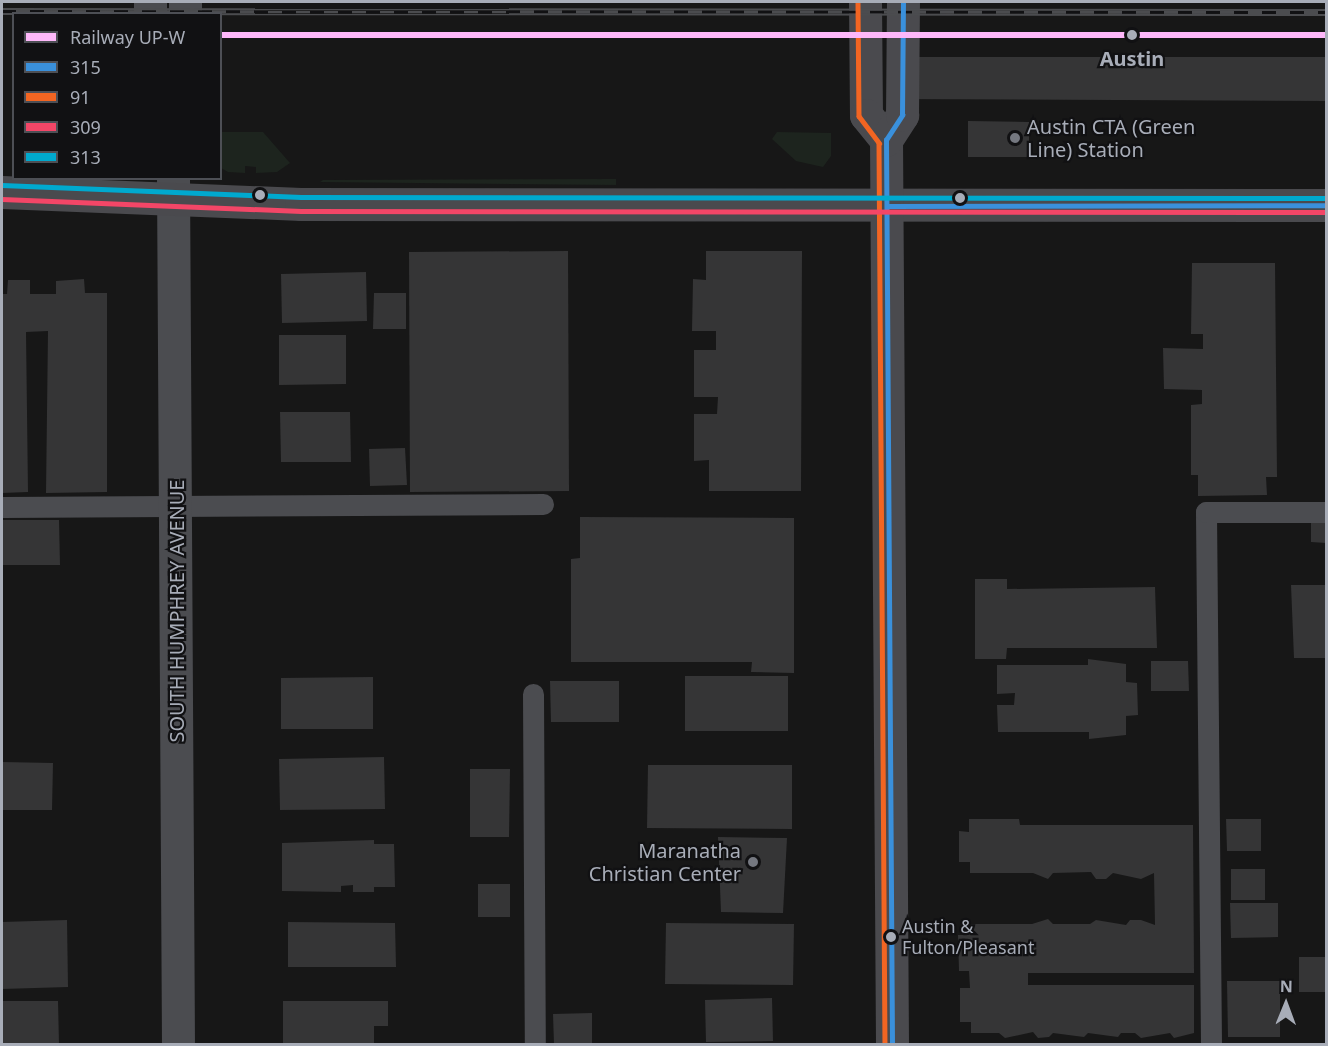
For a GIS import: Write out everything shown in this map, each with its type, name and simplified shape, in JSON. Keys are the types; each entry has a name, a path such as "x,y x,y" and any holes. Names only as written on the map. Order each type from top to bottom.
{"street":[{"path":"865,2 866,115 886,140"},
{"path":"892,1044 886,140 902,115 903,2"},
{"path":"2,192 174,189 887,206 1326,205"},
{"name":"SOUTH HUMPHREY AVENUE","path":"174,189 178,1044"}],"lane":[{"path":"2,507 543,504"},
{"path":"1211,1044 1206,512 1326,512"},
{"path":"533,694 534,1044"}],"shaded area":[{"path":"222,132 263,132 290,163 277,172 256,173 256,167 245,166 245,173 228,172 222,169"},
{"path":"777,132 831,133 831,156 823,167 796,161 772,139"},
{"path":"616,179 616,185 320,182 323,180"}],"building":[{"path":"889,57 1326,57 1326,101 889,99"},
{"path":"968,121 1029,122 1029,157 968,157"},
{"path":"568,251 569,491 410,492 409,252"},
{"path":"706,251 802,251 801,491 709,491 709,460 694,461 694,414 717,414 718,397 694,397 694,350 716,350 716,331 692,331 693,279 706,280"},
{"path":"1192,263 1275,263 1277,477 1266,477 1267,495 1198,496 1198,475 1191,475 1191,405 1202,404 1202,390 1164,389 1163,348 1203,349 1203,334 1191,334"},
{"path":"366,272 367,321 282,323 281,274"},
{"path":"84,279 85,293 107,293 107,492 46,493 48,331 26,332 28,492 2,493 2,294 7,294 8,280 30,280 30,294 56,294 56,281"},
{"path":"374,293 406,293 406,329 373,329"},
{"path":"279,335 346,335 346,384 279,385"},
{"path":"280,412 350,412 351,462 281,462"},
{"path":"405,448 407,485 370,486 369,449"},
{"path":"580,517 794,518 794,673 751,672 752,662 571,662 571,559 580,558"},
{"path":"2,520 59,520 60,565 2,565"},
{"path":"1326,522 1326,543 1311,542 1311,523"},
{"path":"975,579 1007,579 1007,589 1155,587 1157,648 1007,648 1006,659 975,659"},
{"path":"1291,585 1326,585 1326,658 1294,658"},
{"path":"1088,659 1126,664 1126,682 1137,683 1138,715 1126,716 1126,735 1089,739 1089,732 998,732 997,705 1014,705 1015,693 997,694 997,665 1088,665"},
{"path":"1151,661 1188,661 1189,691 1151,691"},
{"path":"685,676 788,676 788,731 685,731"},
{"path":"373,677 373,729 281,729 281,678"},
{"path":"550,681 619,681 619,722 551,722"},
{"path":"384,757 385,809 280,810 279,759"},
{"path":"2,762 53,763 52,810 2,810"},
{"path":"648,765 792,765 792,829 647,828"},
{"path":"470,769 510,769 509,837 470,837"},
{"path":"969,819 1019,819 1020,825 1193,825 1194,973 1028,973 1028,985 1194,985 1194,1033 1174,1038 1170,1033 1141,1038 1135,1033 1121,1033 1118,1037 1088,1033 1084,1037 1053,1033 1049,1037 1038,1038 1033,1032 1005,1038 999,1033 971,1033 971,1022 960,1022 960,988 970,988 969,971 959,971 958,935 969,935 970,924 1032,924 1048,919 1053,924 1090,924 1096,920 1126,925 1130,920 1141,920 1155,925 1154,873 1141,879 1113,873 1106,879 1096,879 1091,872 1053,873 1048,879 1033,873 970,873 970,862 959,862 959,831 969,832"},
{"path":"1226,819 1261,819 1261,851 1227,851"},
{"name":"Maranatha Christian Center","path":"718,837 787,838 783,913 721,912"},
{"path":"374,840 374,844 394,844 395,887 374,887 374,892 353,892 353,885 341,886 341,892 282,891 282,843"},
{"path":"1231,869 1265,869 1265,900 1231,900"},
{"path":"478,884 510,884 510,917 478,917"},
{"path":"1230,903 1278,903 1278,937 1231,938"},
{"path":"67,920 68,987 2,989 2,922"},
{"path":"288,922 395,923 396,967 288,967"},
{"path":"666,923 794,924 793,985 665,984"},
{"path":"1299,957 1326,957 1326,992 1299,992"},
{"path":"1227,981 1280,981 1280,1037 1228,1037"},
{"path":"772,998 773,1041 706,1042 705,1000"},
{"path":"2,1001 58,1001 59,1044 2,1044"},
{"path":"283,1001 388,1001 388,1026 374,1026 374,1044 283,1044"},
{"path":"592,1013 592,1044 554,1044 553,1014"}],"railway":[{"path":"2,11 1326,12"}],"rail line":[{"name":"UP-W","path":"222,35 1326,35"}],"transit line":[{"name":"91","path":"858,2 859,116 879,143 885,1044"},
{"name":"315","path":"892,1044 886,140 902,115 903,2"},
{"name":"313","path":"2,185 301,197 1326,198"},
{"name":"309","path":"2,199 301,211 1326,212"},
{"name":"315","path":"887,206 1326,205"}],"place":[{"name":"Austin","path":"1132,35"},
{"name":"Austin CTA (Green Line) Station","path":"1015,138"},
{"name":"Maranatha Christian Center","path":"753,862"},
{"name":"Austin & Fulton/Pleasant","path":"891,937"}]}
